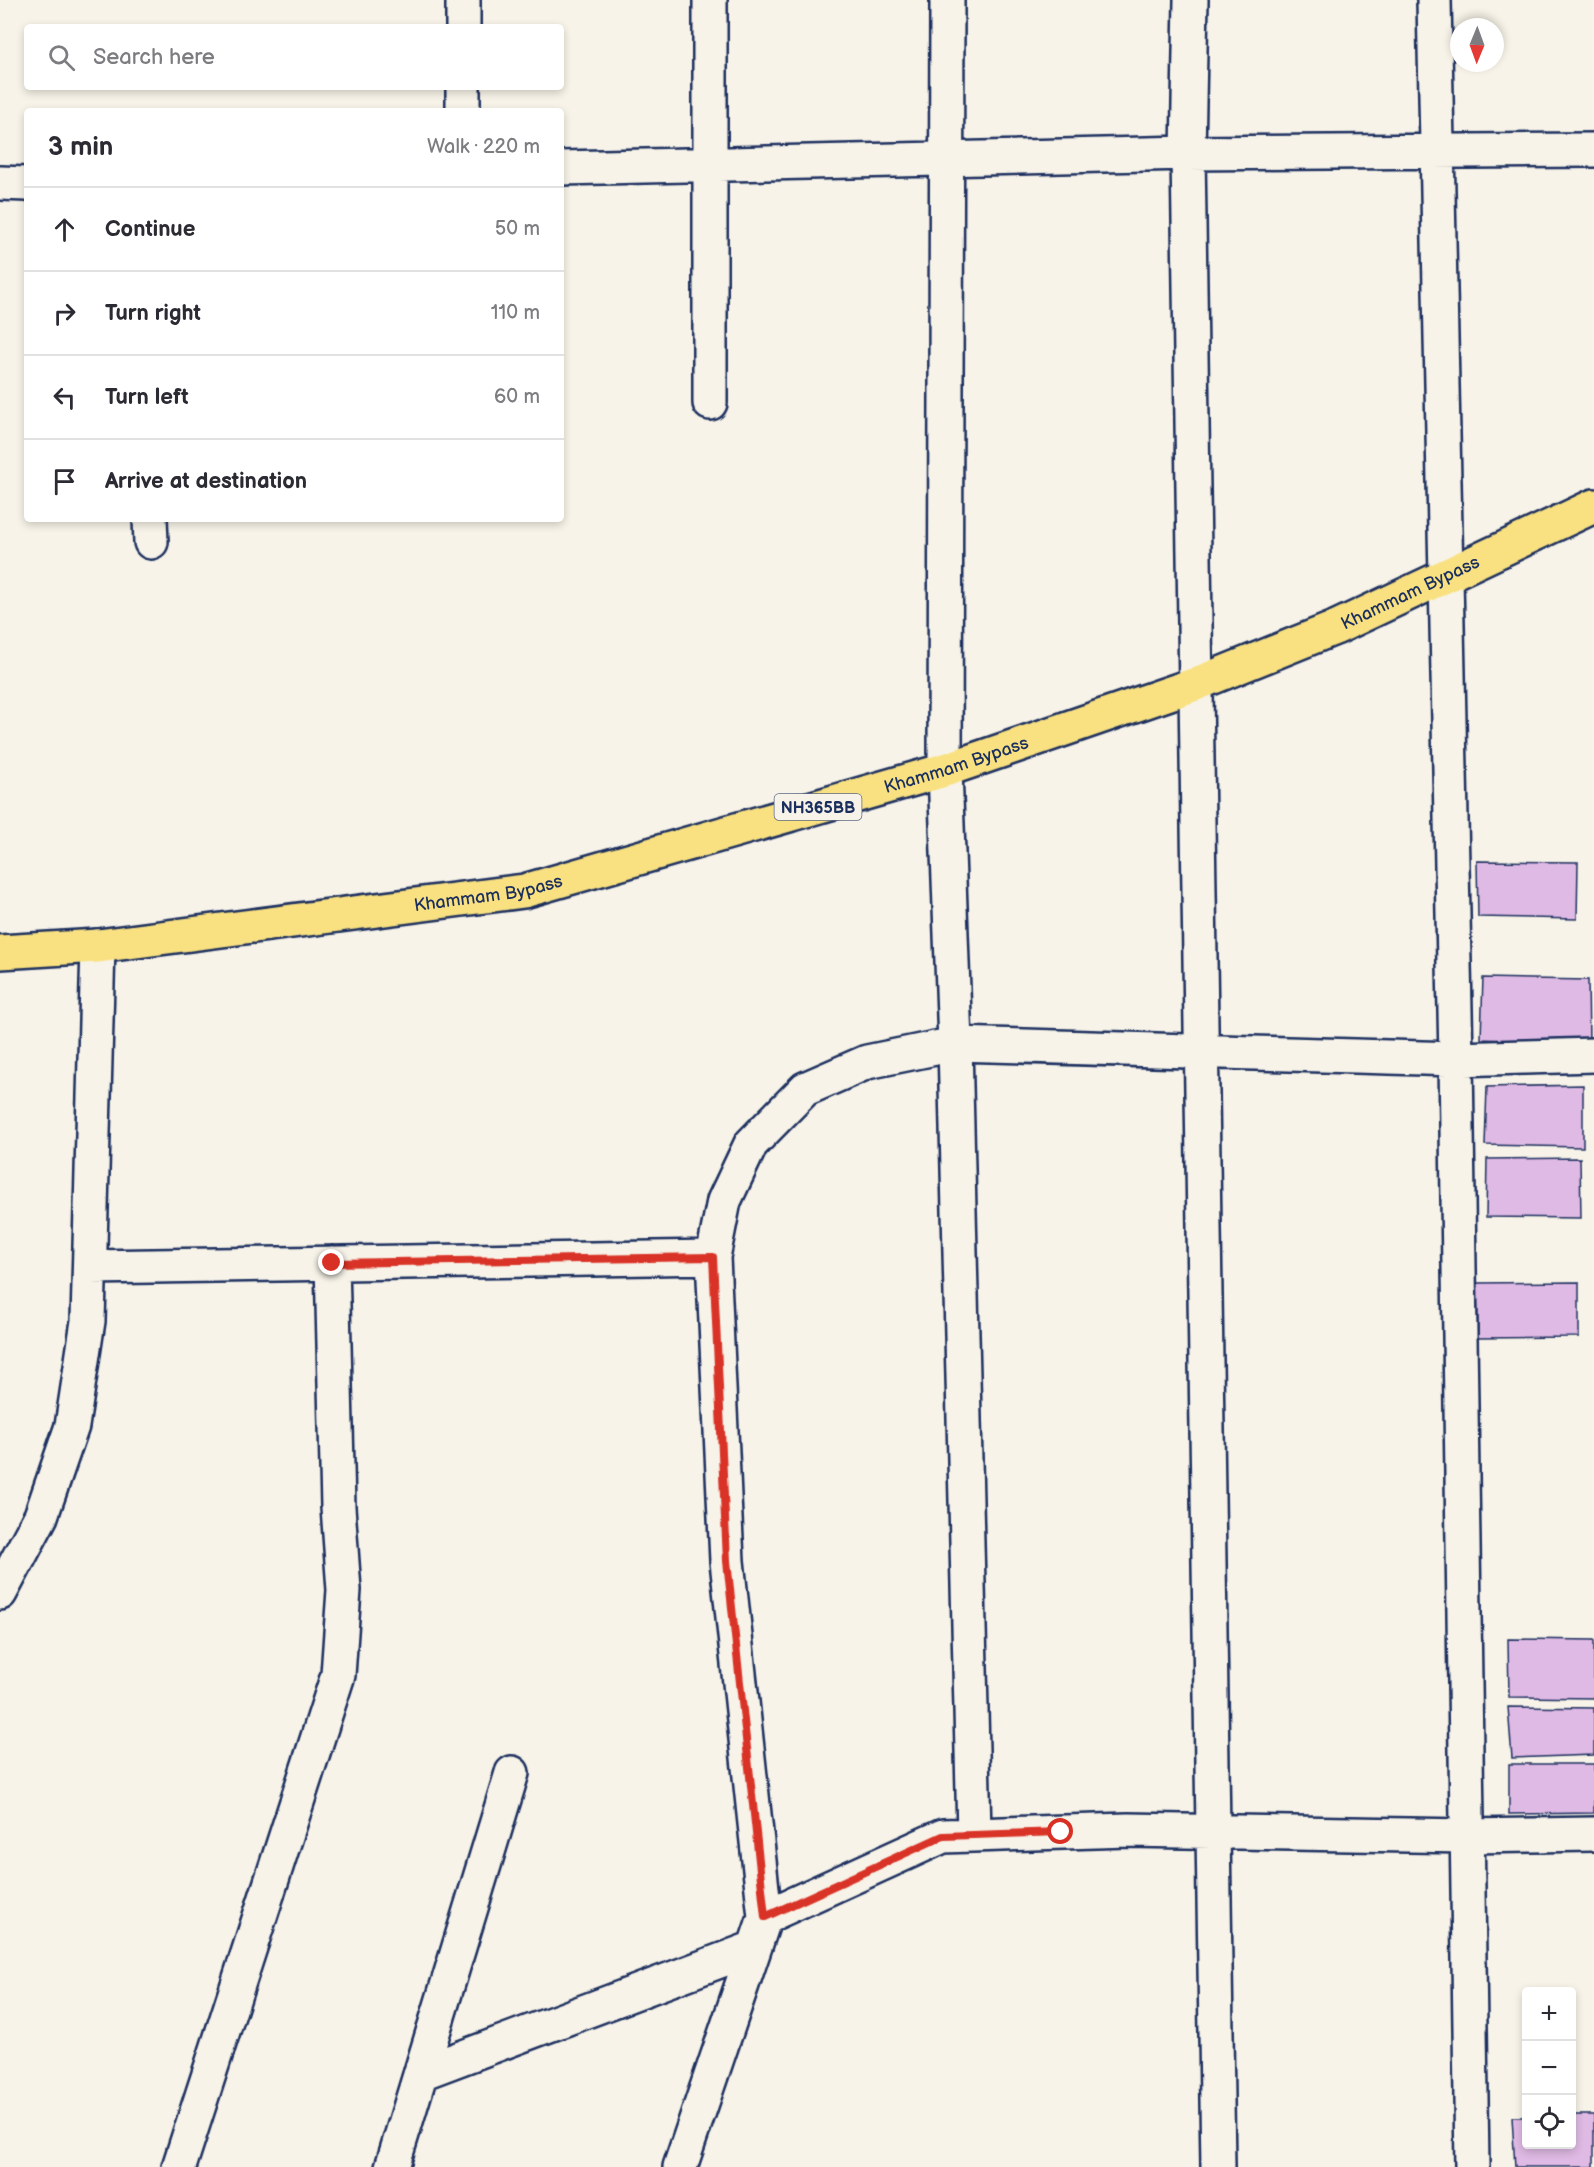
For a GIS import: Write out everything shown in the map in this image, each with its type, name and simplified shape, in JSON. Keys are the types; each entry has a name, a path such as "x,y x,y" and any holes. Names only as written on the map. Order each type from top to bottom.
{"highway":[{"name":"Khammam Bypass","path":"0,952 98,946 524,891 945,770 1196,684 1335,628 1594,506"}],"street":[{"path":"463,0 463,24"},
{"path":"710,0 710,403"},
{"path":"947,0 945,770 956,1044 974,1834"},
{"path":"1191,0 1188,153 1218,2167"},
{"path":"1434,0 1456,1059 1472,2167"},
{"path":"463,90 463,108"},
{"path":"564,168 1188,153 1594,150"},
{"path":"0,183 24,184"},
{"path":"0,1593 41,1516 72,1426 88,1321 98,946"},
{"path":"680,2167 765,1917 727,1561 713,1257 724,1201 751,1144 805,1089 867,1062 956,1044 1456,1059 1594,1055"},
{"path":"90,1267 713,1257"},
{"path":"179,2167 338,1675 344,1590 338,1507 332,1263"},
{"path":"392,2167 512,1773"},
{"path":"765,1917 943,1836 1128,1830 1467,1836 1594,1834"},
{"path":"421,2073 754,1948"}],"building":[{"path":"1477,861 1578,862 1577,919 1478,917"},
{"path":"1483,978 1588,980 1589,1043 1481,1039"},
{"path":"1583,1085 1583,1147 1485,1145 1487,1087"},
{"path":"1580,1158 1581,1218 1486,1217 1487,1159"},
{"path":"1579,1282 1579,1337 1478,1338 1477,1283"},
{"path":"1508,1639 1594,1640 1594,1698 1509,1697"},
{"path":"1508,1707 1594,1708 1594,1755 1512,1758"},
{"path":"1509,1764 1594,1764 1594,1813 1509,1814"},
{"path":"1576,2115 1594,2115 1594,2167 1515,2167 1512,2117 1522,2117 1522,2149 1576,2149"}],"route":[{"path":"332,1263 713,1257 727,1561 765,1917 943,1836 1061,1832"}]}
